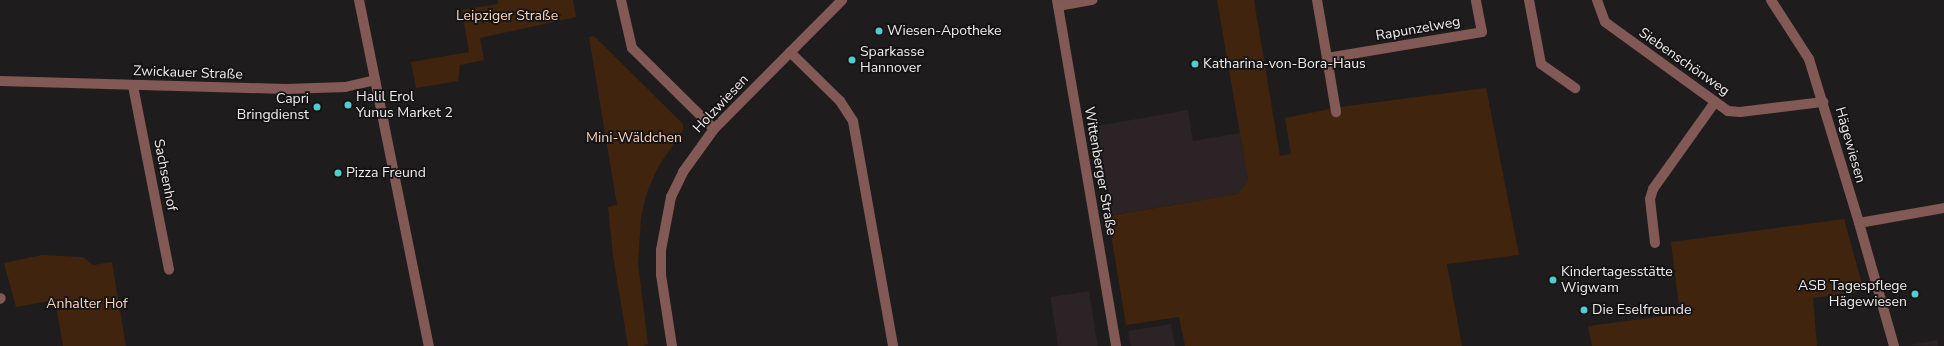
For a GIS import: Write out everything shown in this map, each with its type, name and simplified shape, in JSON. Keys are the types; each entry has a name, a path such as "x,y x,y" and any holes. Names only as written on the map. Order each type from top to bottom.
{"street":[{"path":"359,0 429,346"},
{"path":"621,0 632,48 714,129"},
{"name":"Holzwiesen","path":"672,346 661,275 663,227 671,197 683,172 714,129 842,0"},
{"path":"1057,3 1092,0"},
{"path":"1317,0 1336,112"},
{"name":"Rapunzelweg","path":"1327,58 1482,32 1476,0"},
{"path":"1529,0 1541,64 1575,88"},
{"name":"Siebenschönweg","path":"1597,0 1605,22 1728,110 1740,112 1823,102"},
{"name":"Hägewiesen","path":"1771,0 1809,59 1859,223 1894,346"},
{"name":"Wittenberger Straße","path":"1057,3 1116,346"},
{"path":"790,52 840,101 853,121 893,346"},
{"name":"Zwickauer Straße","path":"0,81 133,86 286,89 345,87 375,80"},
{"name":"Sachsenhof","path":"133,86 169,270"},
{"path":"1656,244 1650,199 1653,189 1715,102"},
{"path":"1859,223 1944,208"}],"shaded area":[{"path":"1188,110 1193,141 1240,133 1248,180 1238,194 1112,215 1097,126"},
{"path":"1089,291 1098,346 1058,346 1050,297"},
{"path":"1171,324 1175,346 1131,346 1128,331"},
{"path":"1937,340 1938,346 1909,345"}],"green space":[{"name":"Leipziger Straße","path":"498,0 573,0 576,17 480,38 484,60 460,65 458,81 416,88 411,62 469,52 462,10 498,4"},
{"path":"1217,0 1254,0 1280,156 1291,154 1285,118 1340,107 1486,88 1519,255 1447,264 1462,346 1185,346 1179,317 1126,325 1108,216 1238,194 1248,180"},
{"name":"Mini-Wäldchen","path":"594,36 683,124 683,130 658,167 646,195 641,218 638,264 648,344 642,346 628,346 613,256 608,207 617,205 589,37"},
{"path":"1844,219 1864,291 1813,298 1817,346 1592,346 1588,326 1680,314 1671,242"},
{"name":"Anhalter Hof","path":"42,255 83,257 93,265 112,262 126,346 63,346 55,300 16,307 4,263"}],"place":[{"name":"Wiesen-Apotheke","path":"879,31"},
{"name":"Sparkasse Hannover","path":"852,60"},
{"name":"Katharina-von-Bora-Haus","path":"1195,64"},
{"name":"Halil Erol Yunus Market 2","path":"348,105"},
{"name":"Capri Bringdienst","path":"317,107"},
{"name":"Pizza Freund","path":"338,173"},
{"name":"Kindertagesstätte Wigwam","path":"1553,280"},
{"name":"ASB Tagespflege Hägewiesen","path":"1915,294"},
{"name":"Die Eselfreunde","path":"1584,310"}]}
